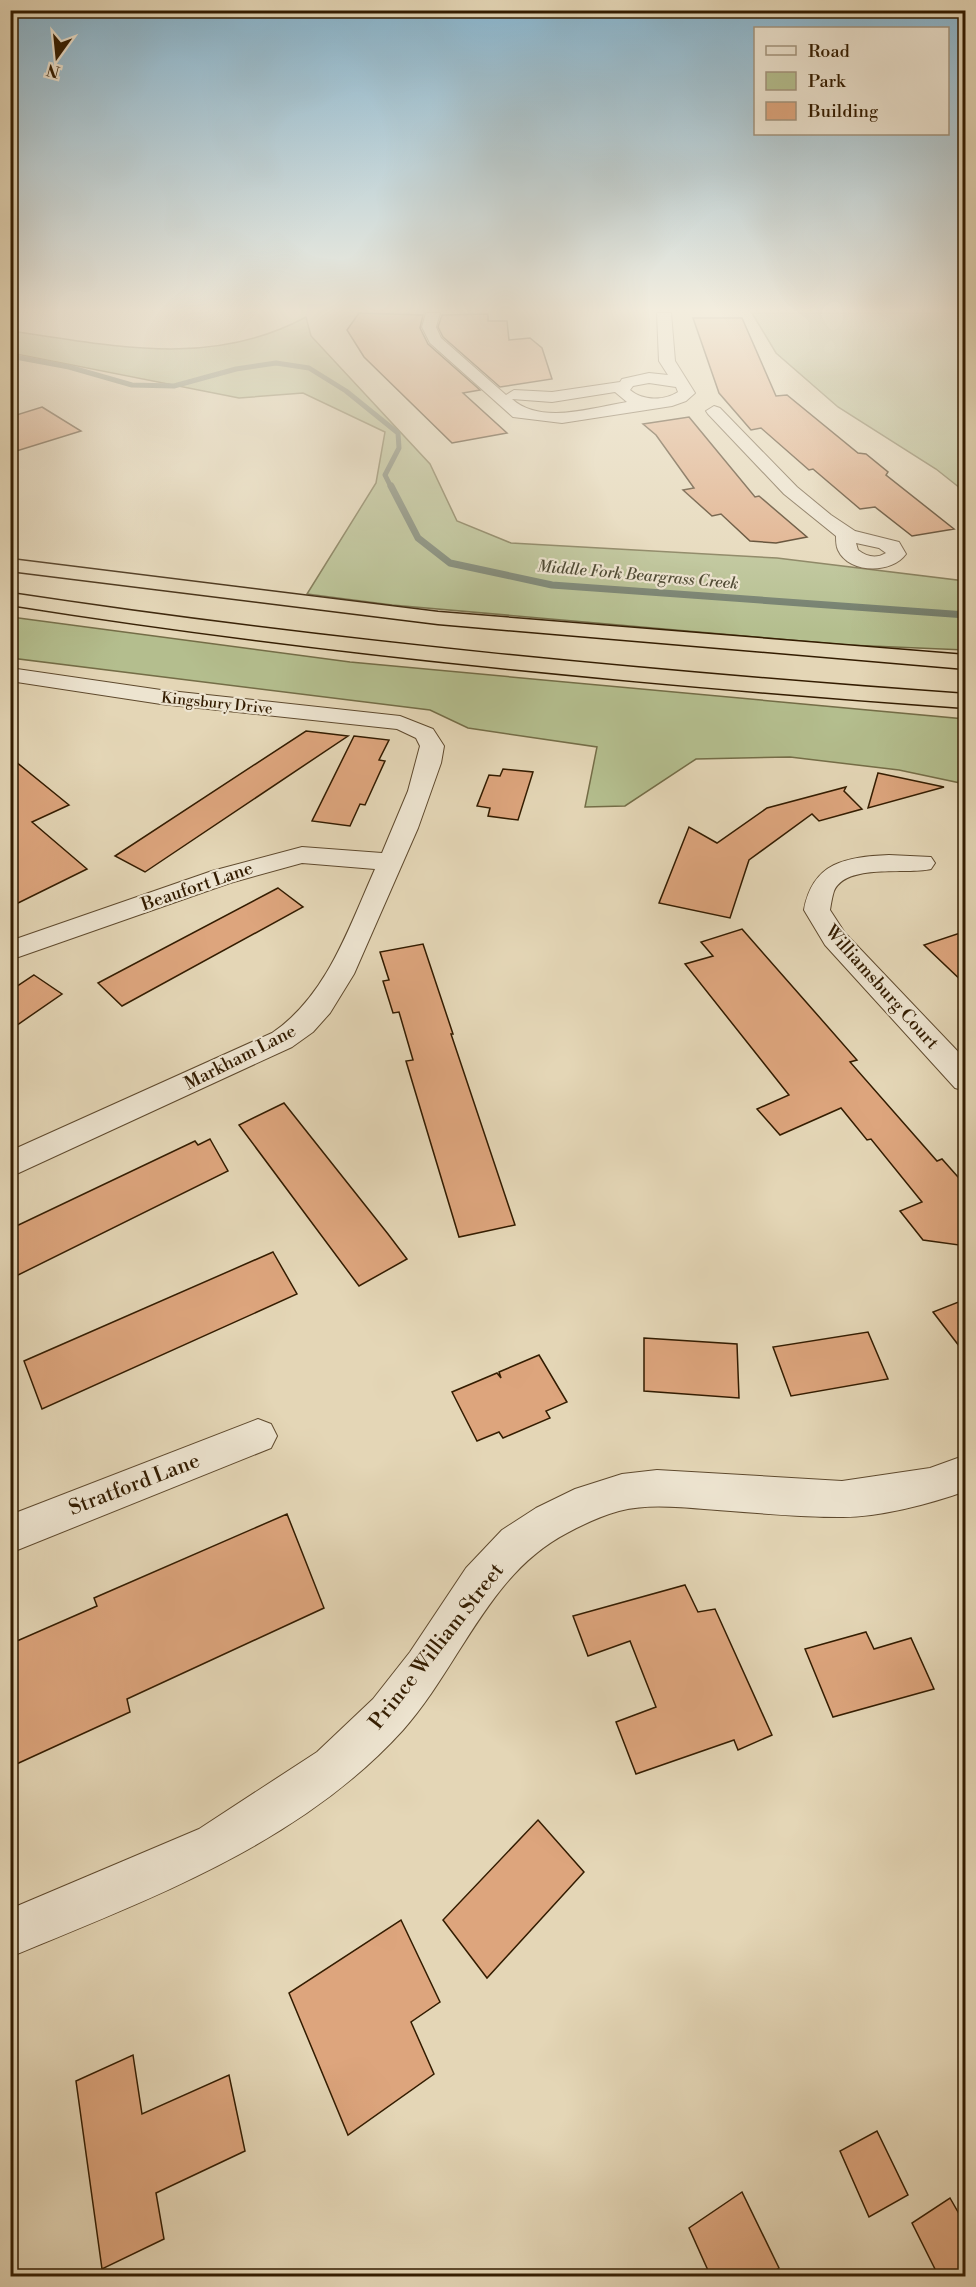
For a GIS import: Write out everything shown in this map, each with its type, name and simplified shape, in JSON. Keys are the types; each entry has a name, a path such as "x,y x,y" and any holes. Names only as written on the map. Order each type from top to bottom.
{"highway":[{"path":"10,565 438,618 966,662"},
{"path":"10,600 134,620 449,659 763,687 966,701"}],"street":[{"path":"722,420 788,489 845,533"},
{"name":"Kingsbury Drive","path":"10,674 161,697 400,723 422,732"},
{"name":"Markham Lane","path":"10,1165 282,1040 300,1029 329,992 421,791 433,747 430,739 422,732"},
{"name":"Beaufort Lane","path":"10,951 221,877 288,857 302,855 390,862"},
{"name":"Williamsburg Court","path":"922,863 871,865 836,873 822,886 818,910 835,939 966,1080"},
{"name":"Stratford Lane","path":"10,1534 258,1436"},
{"name":"Prince William Street","path":"10,1933 215,1845 324,1774 388,1714 425,1667 480,1582 516,1544 550,1521 589,1502 622,1492 657,1488 842,1499 930,1486 966,1473"}],"green space":[{"path":"359,420 389,420 430,464 457,521 511,543 777,558 965,581 965,650 847,645 392,605 307,594 376,483 385,432"},
{"path":"858,420 965,420 965,492 936,469"},
{"path":"11,617 350,662 965,719 965,784 899,770 790,757 696,759 625,806 585,807 597,747 468,728 430,710 11,658"}],"building":[{"path":"10,420 63,420 81,431 10,453"},
{"path":"428,420 492,420 507,433 452,443"},
{"path":"691,420 755,497 759,496 807,537 776,543 750,541 721,514 712,516 683,490 694,488 656,435 643,424"},
{"path":"742,420 817,420 858,453 866,454 888,472 886,475 954,529 912,536 875,507 860,509 813,469 809,470 761,428 751,430"},
{"path":"306,731 348,736 145,872 115,856"},
{"path":"354,736 389,740 379,760 385,761 365,805 360,804 350,826 312,821"},
{"path":"10,757 69,805 32,822 87,869 10,907"},
{"path":"503,769 533,772 518,820 488,816 490,808 477,806 489,775 500,776"},
{"path":"878,773 944,787 868,808"},
{"path":"846,787 844,791 862,809 819,821 812,814 749,860 730,918 659,903 689,827 717,843 767,808"},
{"path":"278,888 303,907 122,1006 98,983"},
{"path":"742,929 857,1060 850,1062 937,1161 942,1159 966,1186 966,1246 923,1240 900,1211 922,1202 871,1139 867,1140 841,1108 780,1135 757,1109 789,1095 685,964 713,956 701,942"},
{"path":"966,931 966,985 924,945"},
{"path":"423,944 515,1225 459,1237 406,1061 413,1060 399,1012 393,1013 383,981 389,980 380,952"},
{"path":"34,975 62,994 10,1030 10,991"},
{"path":"284,1103 407,1259 359,1286 239,1125"},
{"path":"210,1139 228,1171 10,1279 10,1229 195,1141 198,1145"},
{"path":"273,1252 297,1294 42,1409 24,1361"},
{"path":"966,1299 966,1355 933,1312"},
{"path":"868,1332 888,1379 791,1396 773,1347"},
{"path":"644,1338 737,1344 739,1398 644,1391"},
{"path":"539,1355 567,1402 546,1411 550,1418 503,1438 499,1432 477,1441 452,1392 497,1373 501,1378 499,1372"},
{"path":"287,1514 324,1608 127,1699 130,1712 10,1767 10,1644 97,1606 94,1598"},
{"path":"685,1585 698,1612 715,1609 772,1735 738,1750 734,1740 636,1774 616,1722 656,1707 630,1641 588,1656 573,1616"},
{"path":"866,1632 874,1649 911,1638 934,1689 833,1717 805,1649"},
{"path":"538,1820 584,1872 487,1978 443,1920"},
{"path":"401,1920 440,2002 411,2022 434,2074 348,2135 289,1993"},
{"path":"133,2055 142,2114 229,2075 245,2151 156,2193 164,2239 102,2269 76,2081"},
{"path":"877,2131 908,2195 869,2217 840,2151"},
{"path":"742,2192 779,2268 767,2277 711,2277 689,2228"},
{"path":"950,2198 966,2226 966,2277 939,2277 912,2223"}],"waterway":[{"name":"Middle Fork Beargrass Creek","path":"382,420 398,433 399,448 385,475 391,487"},
{"name":"Middle Fork Beargrass Creek","path":"391,486 418,538 450,563 552,585 966,615"}]}
